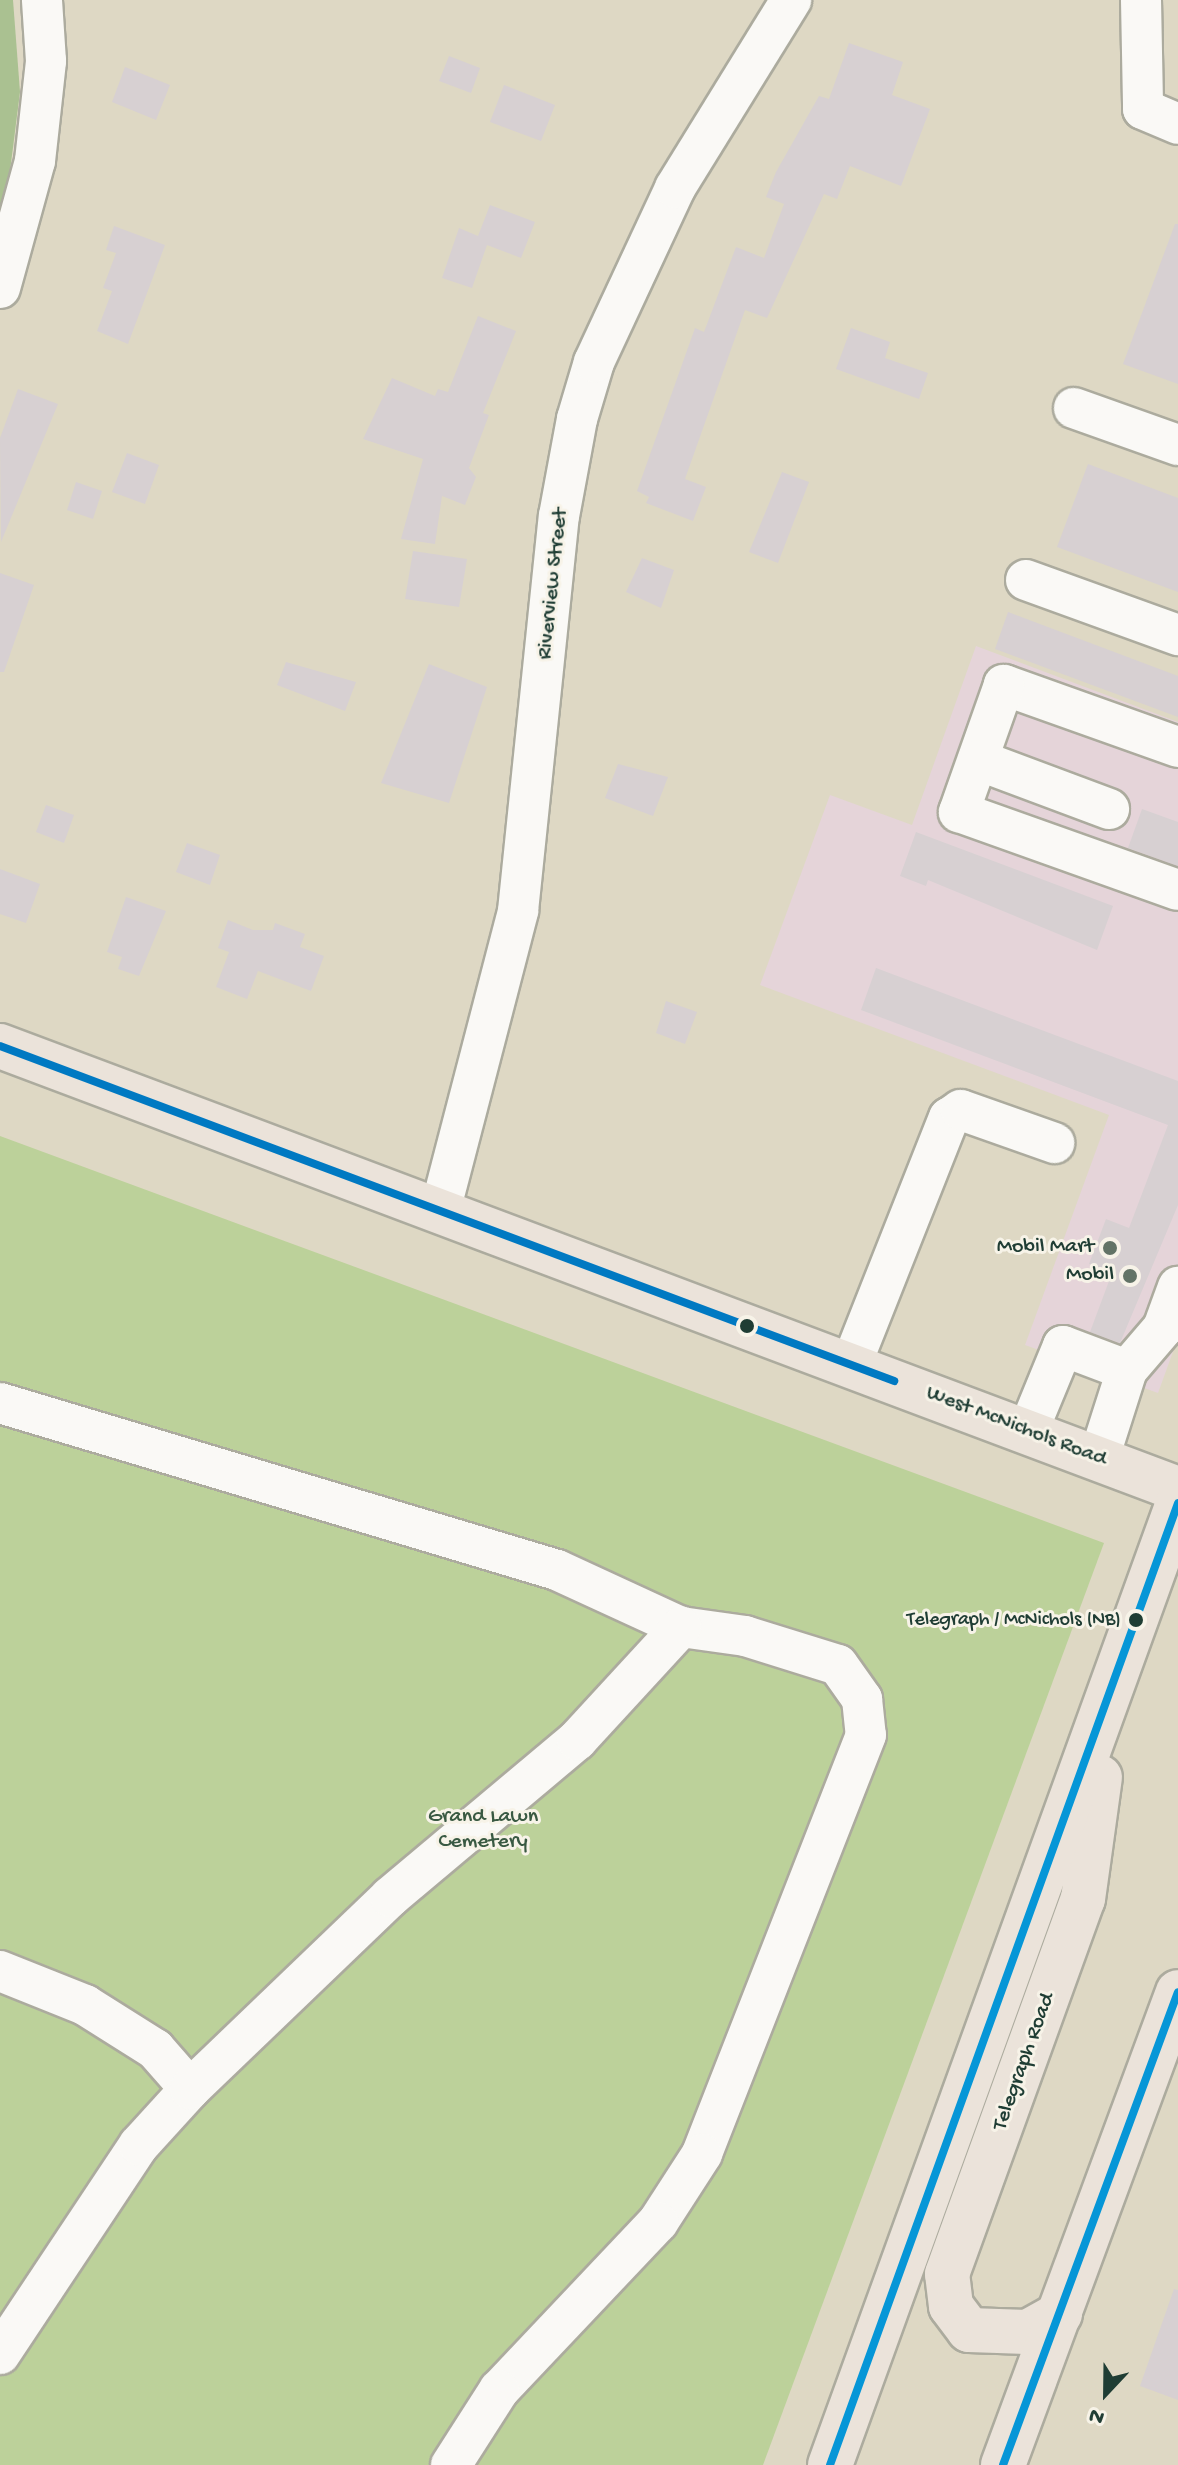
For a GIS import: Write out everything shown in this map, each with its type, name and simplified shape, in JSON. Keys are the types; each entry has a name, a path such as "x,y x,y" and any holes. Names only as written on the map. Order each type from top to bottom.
{"main road":[{"name":"West McNichols Road","path":"0,1046 1178,1489"},
{"name":"Telegraph Road","path":"830,2465 1178,1503"},
{"name":"Telegraph Road","path":"1067,2294 1027,2332 969,2330 951,2306 947,2274 1083,1899 1112,1689"},
{"path":"1003,2465 1178,1992"}],"street":[{"path":"0,288 35,161 46,61 42,0"},
{"name":"Riverview Street","path":"440,1211 518,911 559,516 577,419 594,362 668,200 791,0"},
{"path":"1141,0 1143,109 1178,124"},
{"path":"1074,408 1178,445"},
{"path":"1026,580 1178,635"},
{"path":"1178,747 1004,685 959,812 1178,890"},
{"path":"978,760 1109,809"},
{"path":"851,1365 949,1118 961,1110 1054,1143"},
{"path":"1099,1458 1127,1370 1170,1331 1178,1287"},
{"path":"1028,1431 1063,1346 1127,1370"},
{"path":"0,1403 557,1570 681,1627 745,1636 838,1665 862,1699 866,1735 683,2189 499,2390 451,2465"},
{"path":"0,2354 139,2145 190,2089 390,1897 577,1740 681,1627"},
{"path":"0,1971 85,2005 155,2049 190,2089"}],"shaded area":[{"path":"976,646 1178,722 1178,1338 1158,1393 1025,1345 1109,1115 760,985 830,795 912,825"}],"green space":[{"path":"0,0 13,0 20,92 0,250"},
{"name":"Grand Lawn Cemetery","path":"0,1136 1104,1543 763,2465 0,2465"}],"building":[{"path":"849,43 903,62 892,95 930,109 901,186 850,166 837,199 824,194 767,318 745,310 685,479 706,487 693,521 646,503 649,497 637,491 695,328 704,332 736,247 764,258 784,204 766,197 776,172 819,96 829,99"},
{"path":"449,56 480,68 471,93 439,81"},
{"path":"125,67 170,85 156,120 112,102"},
{"path":"504,85 555,105 541,141 490,122"},
{"path":"490,205 535,222 521,258 487,245 472,288 442,278 459,228 478,236"},
{"path":"1175,224 1178,224 1178,384 1123,364"},
{"path":"114,226 165,245 128,344 97,331 112,291 103,288 116,253 106,250"},
{"path":"478,316 516,331 483,413 489,415 469,468 476,477 465,505 442,496 435,544 401,539 423,459 363,439 392,378 435,396 438,389 448,392"},
{"path":"851,328 890,342 885,358 928,373 919,399 836,369"},
{"path":"18,389 58,404 1,542 0,438"},
{"path":"127,453 159,465 145,504 112,492"},
{"path":"1088,464 1178,498 1178,592 1057,547"},
{"path":"782,472 809,482 778,563 749,552"},
{"path":"76,482 102,491 93,519 67,510"},
{"path":"413,551 467,559 459,607 405,599"},
{"path":"642,558 674,570 661,608 626,592"},
{"path":"0,573 34,585 4,672 0,672"},
{"path":"1008,612 1178,676 1178,717 995,649"},
{"path":"286,662 356,682 345,711 277,685"},
{"path":"429,664 487,687 449,803 381,783"},
{"path":"618,764 668,777 653,816 605,798"},
{"path":"46,805 74,815 64,843 36,832"},
{"path":"1142,809 1178,822 1178,866 1128,848"},
{"path":"916,832 1113,906 1097,950 928,880 926,886 900,876"},
{"path":"187,843 220,855 210,885 176,872"},
{"path":"0,869 40,884 26,923 0,914"},
{"path":"126,897 166,911 139,976 118,969 122,957 107,952"},
{"path":"228,920 253,930 273,930 275,923 305,934 300,947 324,956 311,991 258,971 247,999 216,987 229,952 218,948"},
{"path":"876,968 1178,1081 1178,1205 1120,1343 1090,1332 1112,1273 1089,1264 1106,1219 1129,1228 1168,1125 861,1010"},
{"path":"666,1001 697,1012 685,1044 656,1033"},
{"path":"1174,2289 1178,2290 1178,2400 1140,2386"}],"transit line":[{"path":"0,1046 894,1381"},
{"path":"830,2465 1178,1503"},
{"path":"1003,2465 1178,1992"}],"place":[{"name":"Mobil Mart","path":"1110,1248"},
{"name":"Mobil","path":"1130,1276"},
{"name":"Telegraph / McNichols (NB)","path":"1136,1620"}]}
